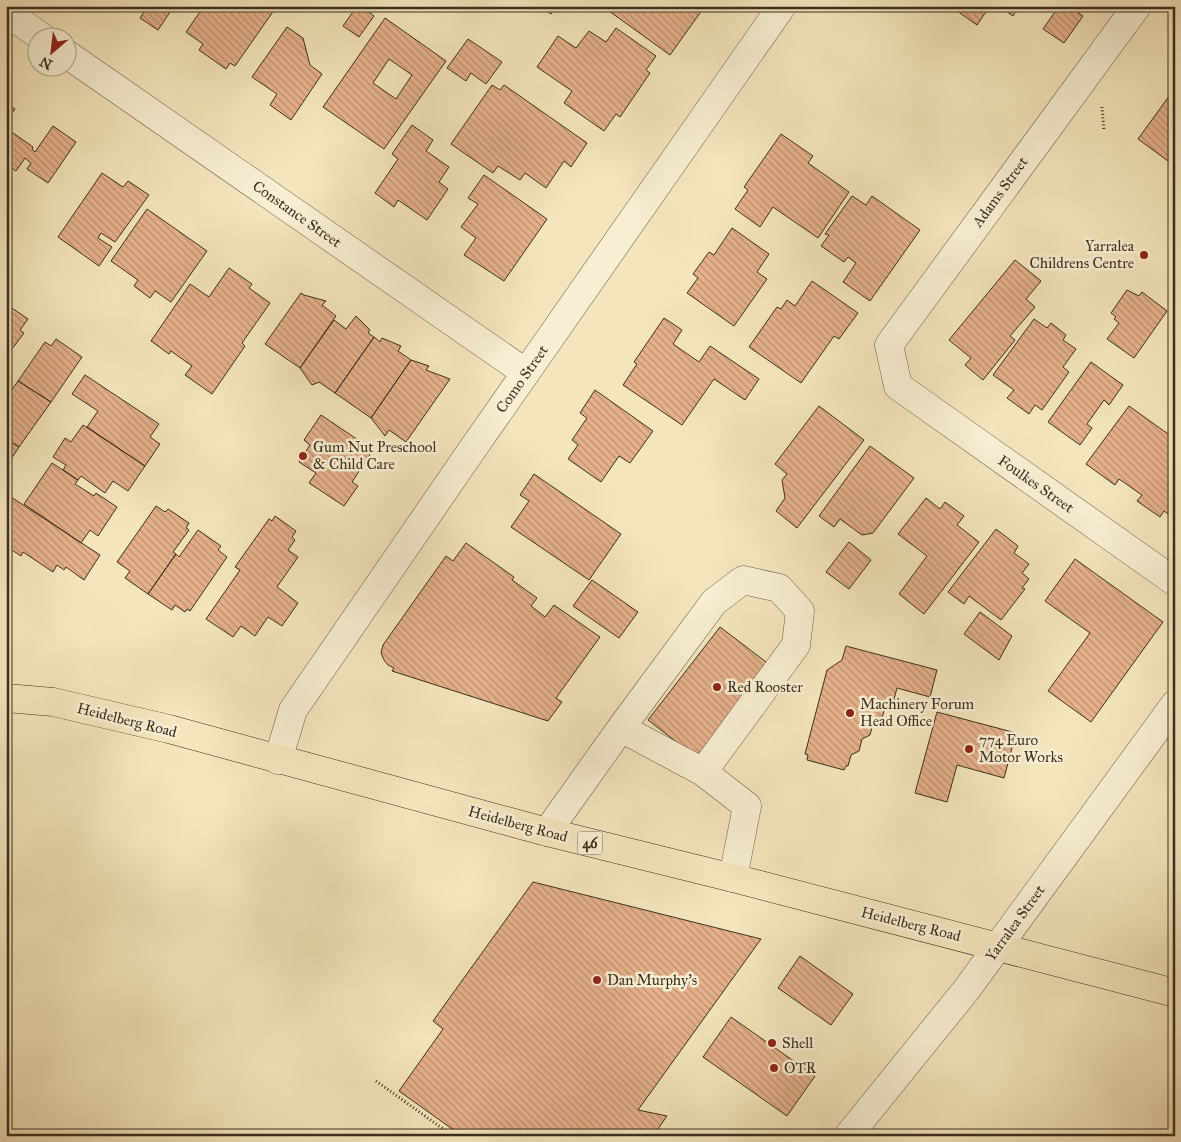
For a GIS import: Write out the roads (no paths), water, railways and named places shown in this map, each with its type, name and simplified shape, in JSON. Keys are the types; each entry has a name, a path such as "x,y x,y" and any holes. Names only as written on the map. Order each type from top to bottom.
{"main road":[{"name":"Heidelberg Road","path":"6,698 54,702 169,730 547,832 733,878 1175,993"}],"street":[{"name":"Como Street","path":"278,760 294,710 476,444 782,6"},
{"name":"Adams Street","path":"898,386 889,345 1137,6"},
{"path":"6,12 29,28"},
{"name":"Constance Street","path":"78,62 526,373"},
{"name":"Foulkes Street","path":"898,386 1175,582"},
{"path":"547,832 714,602 743,580 779,588 800,611 796,645 703,772"},
{"name":"Yarralea Street","path":"858,1133 967,989 1175,704"},
{"path":"621,728 703,772 747,806 733,878"}],"place":[{"name":"Yarralea Childrens Centre","path":"1144,255"},
{"name":"Gum Nut Preschool & Child Care","path":"303,456"},
{"name":"Red Rooster","path":"717,687"},
{"name":"Machinery Forum Head Office","path":"850,713"},
{"name":"774 Euro Motor Works","path":"969,749"},
{"name":"Dan Murphy's","path":"597,980"},
{"name":"Shell","path":"772,1043"},
{"name":"OTR","path":"774,1068"}]}
